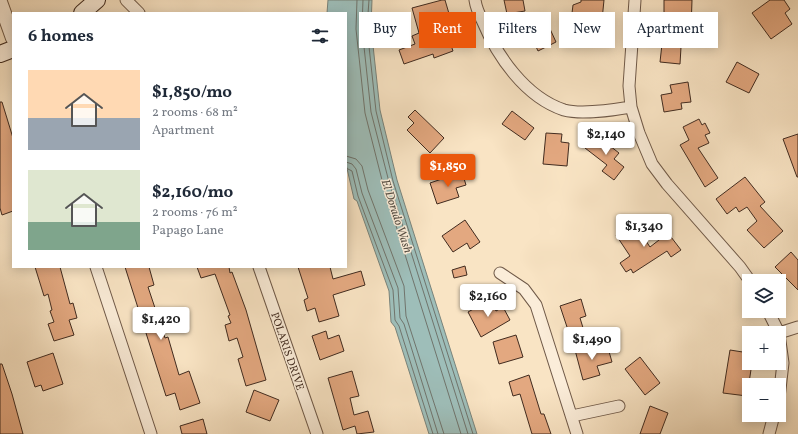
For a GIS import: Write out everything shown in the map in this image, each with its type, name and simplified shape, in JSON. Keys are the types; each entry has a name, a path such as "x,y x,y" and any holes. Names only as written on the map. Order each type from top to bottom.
{"main road":[{"path":"83,12 97,0"},
{"path":"0,54 12,49"}],"street":[{"path":"126,0 138,12"},
{"path":"475,0 491,41 507,67 542,98 565,110 600,112 631,107"},
{"path":"635,0 629,86 631,107 652,164 667,184 745,274"},
{"path":"0,2 12,35"},
{"path":"96,268 151,434"},
{"name":"POLARIS DRIVE","path":"259,268 317,434"},
{"path":"500,273 524,289 536,305 577,434"},
{"path":"786,331 798,327"},
{"path":"572,416 619,406"},
{"path":"769,434 772,422"}],"water":[{"name":"El Dorado Wash","path":"328,0 372,0 372,12 359,12 359,48 373,48 380,110 397,180 477,434 429,434 395,327 391,322 389,291 357,201 354,199 347,168 347,12 327,12"}],"building":[{"path":"445,0 449,12 419,12 419,33 412,8"},
{"path":"504,0 523,0 525,11 507,12"},
{"path":"581,0 604,0 603,12 572,12 573,5 581,2"},
{"path":"664,0 692,0 692,12 664,12"},
{"path":"770,0 784,0 790,9 785,13 792,24 771,39 752,13"},
{"path":"551,31 556,42 551,44"},
{"path":"419,33 419,48 452,48 453,51 434,58 433,54 404,64 399,50 411,48 411,46 415,44 412,36"},
{"path":"537,48 544,48 538,51"},
{"path":"662,48 681,48 680,64 660,62"},
{"path":"737,62 759,74 749,93 726,82"},
{"path":"688,82 691,102 681,103 682,109 664,112 661,95 672,93 670,85"},
{"path":"0,102 2,102 12,135 12,211 2,215 0,208"},
{"path":"415,110 444,138 430,153 407,130 414,123 408,117"},
{"path":"512,111 534,128 525,140 502,124"},
{"path":"699,119 702,125 705,123 710,133 705,135 709,143 698,148 718,178 705,187 680,145 689,140 683,127"},
{"path":"546,133 562,134 561,142 569,143 567,166 543,164"},
{"path":"798,134 798,177 797,177 783,139"},
{"path":"596,135 619,153 614,159 624,167 614,180 602,171 607,165 585,148"},
{"path":"462,172 466,185 456,188 459,197 437,204 430,183"},
{"path":"745,177 765,202 760,206 783,231 764,248 747,230 757,221 747,207 739,212 736,207 727,214 716,199"},
{"path":"465,220 480,242 470,249 467,243 453,252 442,236"},
{"path":"634,223 650,247 668,233 681,250 671,257 667,251 633,273 631,269 626,272 620,263 630,256 616,235"},
{"path":"791,252 798,260 798,290 786,278 786,274 782,274 775,267"},
{"path":"465,266 467,275 454,278 452,270"},
{"path":"35,268 60,268 70,304 73,303 77,318 69,320 74,335 54,341 48,324 54,322 50,311 52,310 48,294 44,296"},
{"path":"125,268 149,268 154,285 148,287 165,338 168,337 179,375 189,371 200,403 180,410 175,393 166,396"},
{"path":"197,268 229,268 230,273 232,272 246,310 266,380 246,386 238,359 243,357 237,338 229,341 225,325 231,323 228,316 230,315 215,274 201,278"},
{"path":"298,268 330,268 333,279 361,271 365,285 333,295 339,316 319,322 315,308 307,311 304,300 308,298"},
{"path":"581,299 586,316 580,318 584,331 570,336 560,306"},
{"path":"490,300 496,311 503,307 510,320 481,337 468,312"},
{"path":"326,331 328,339 339,335 344,351 320,360 312,336"},
{"path":"516,335 523,357 499,364 493,342"},
{"path":"592,346 593,351 608,348 612,362 597,366 600,375 583,380 575,350"},
{"path":"730,350 742,352 742,370 751,370 750,378 742,378 742,395 723,393"},
{"path":"53,353 63,384 43,391 41,385 35,387 27,362"},
{"path":"640,357 660,383 645,395 625,369"},
{"path":"0,364 2,364 12,394 23,434 0,434"},
{"path":"352,371 359,396 350,398 354,415 368,411 374,432 357,434 355,426 343,430 328,378"},
{"path":"529,375 541,414 544,414 551,434 532,434 520,394 513,396 509,382"},
{"path":"254,390 279,400 270,421 246,412"},
{"path":"650,406 668,413 660,434 640,434"},
{"path":"203,419 207,434 182,434 180,426"}]}
